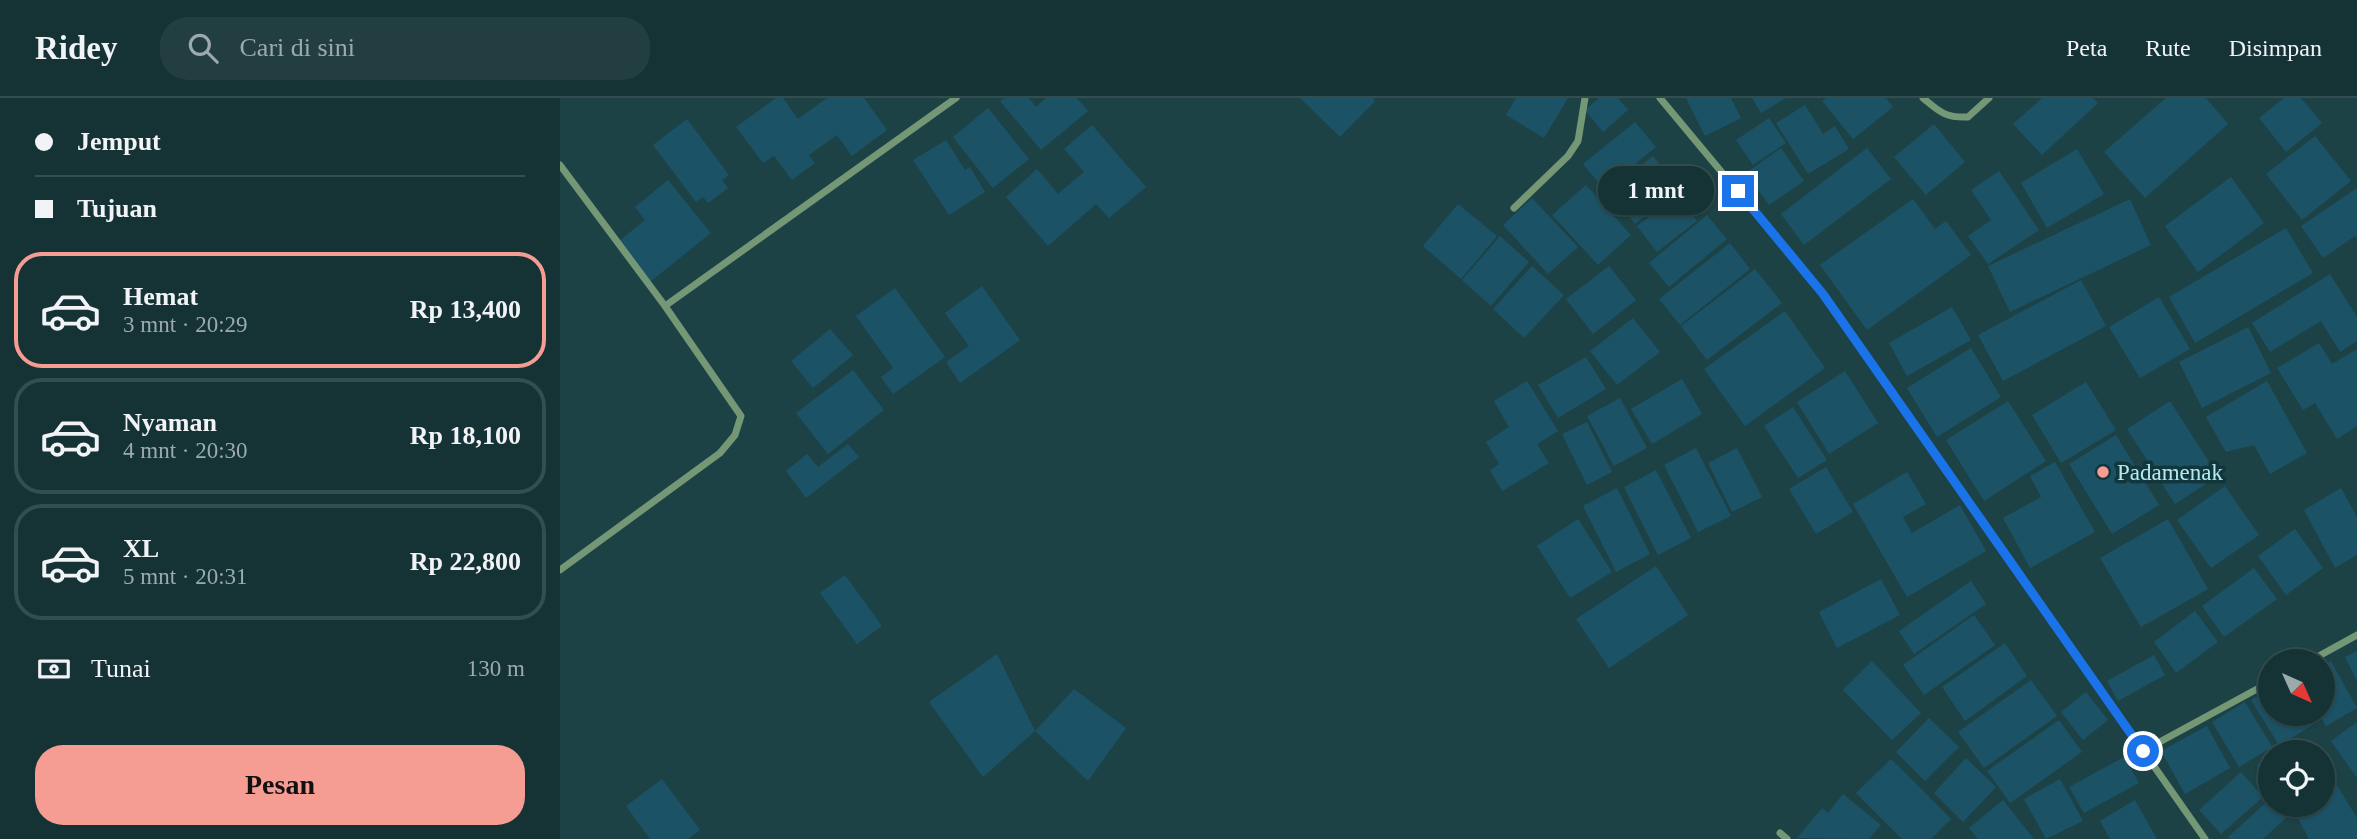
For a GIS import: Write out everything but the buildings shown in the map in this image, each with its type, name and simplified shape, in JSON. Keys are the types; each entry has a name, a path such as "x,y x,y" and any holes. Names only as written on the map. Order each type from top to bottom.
{"street":[{"path":"665,306 956,98"},
{"path":"1514,208 1568,156 1578,141 1585,98"},
{"path":"1660,98 1823,294 2205,839"},
{"path":"1923,98 1951,118 1968,117 1989,98"},
{"path":"560,165 665,306 741,416 735,435 720,453 560,569"},
{"path":"2332,649 2357,635"},
{"path":"2143,751 2258,689"},
{"path":"1780,833 1787,839"}],"place":[{"name":"Padamenak","path":"2103,472"}],"route":[{"path":"1738,191 1823,294 2143,751"}]}
